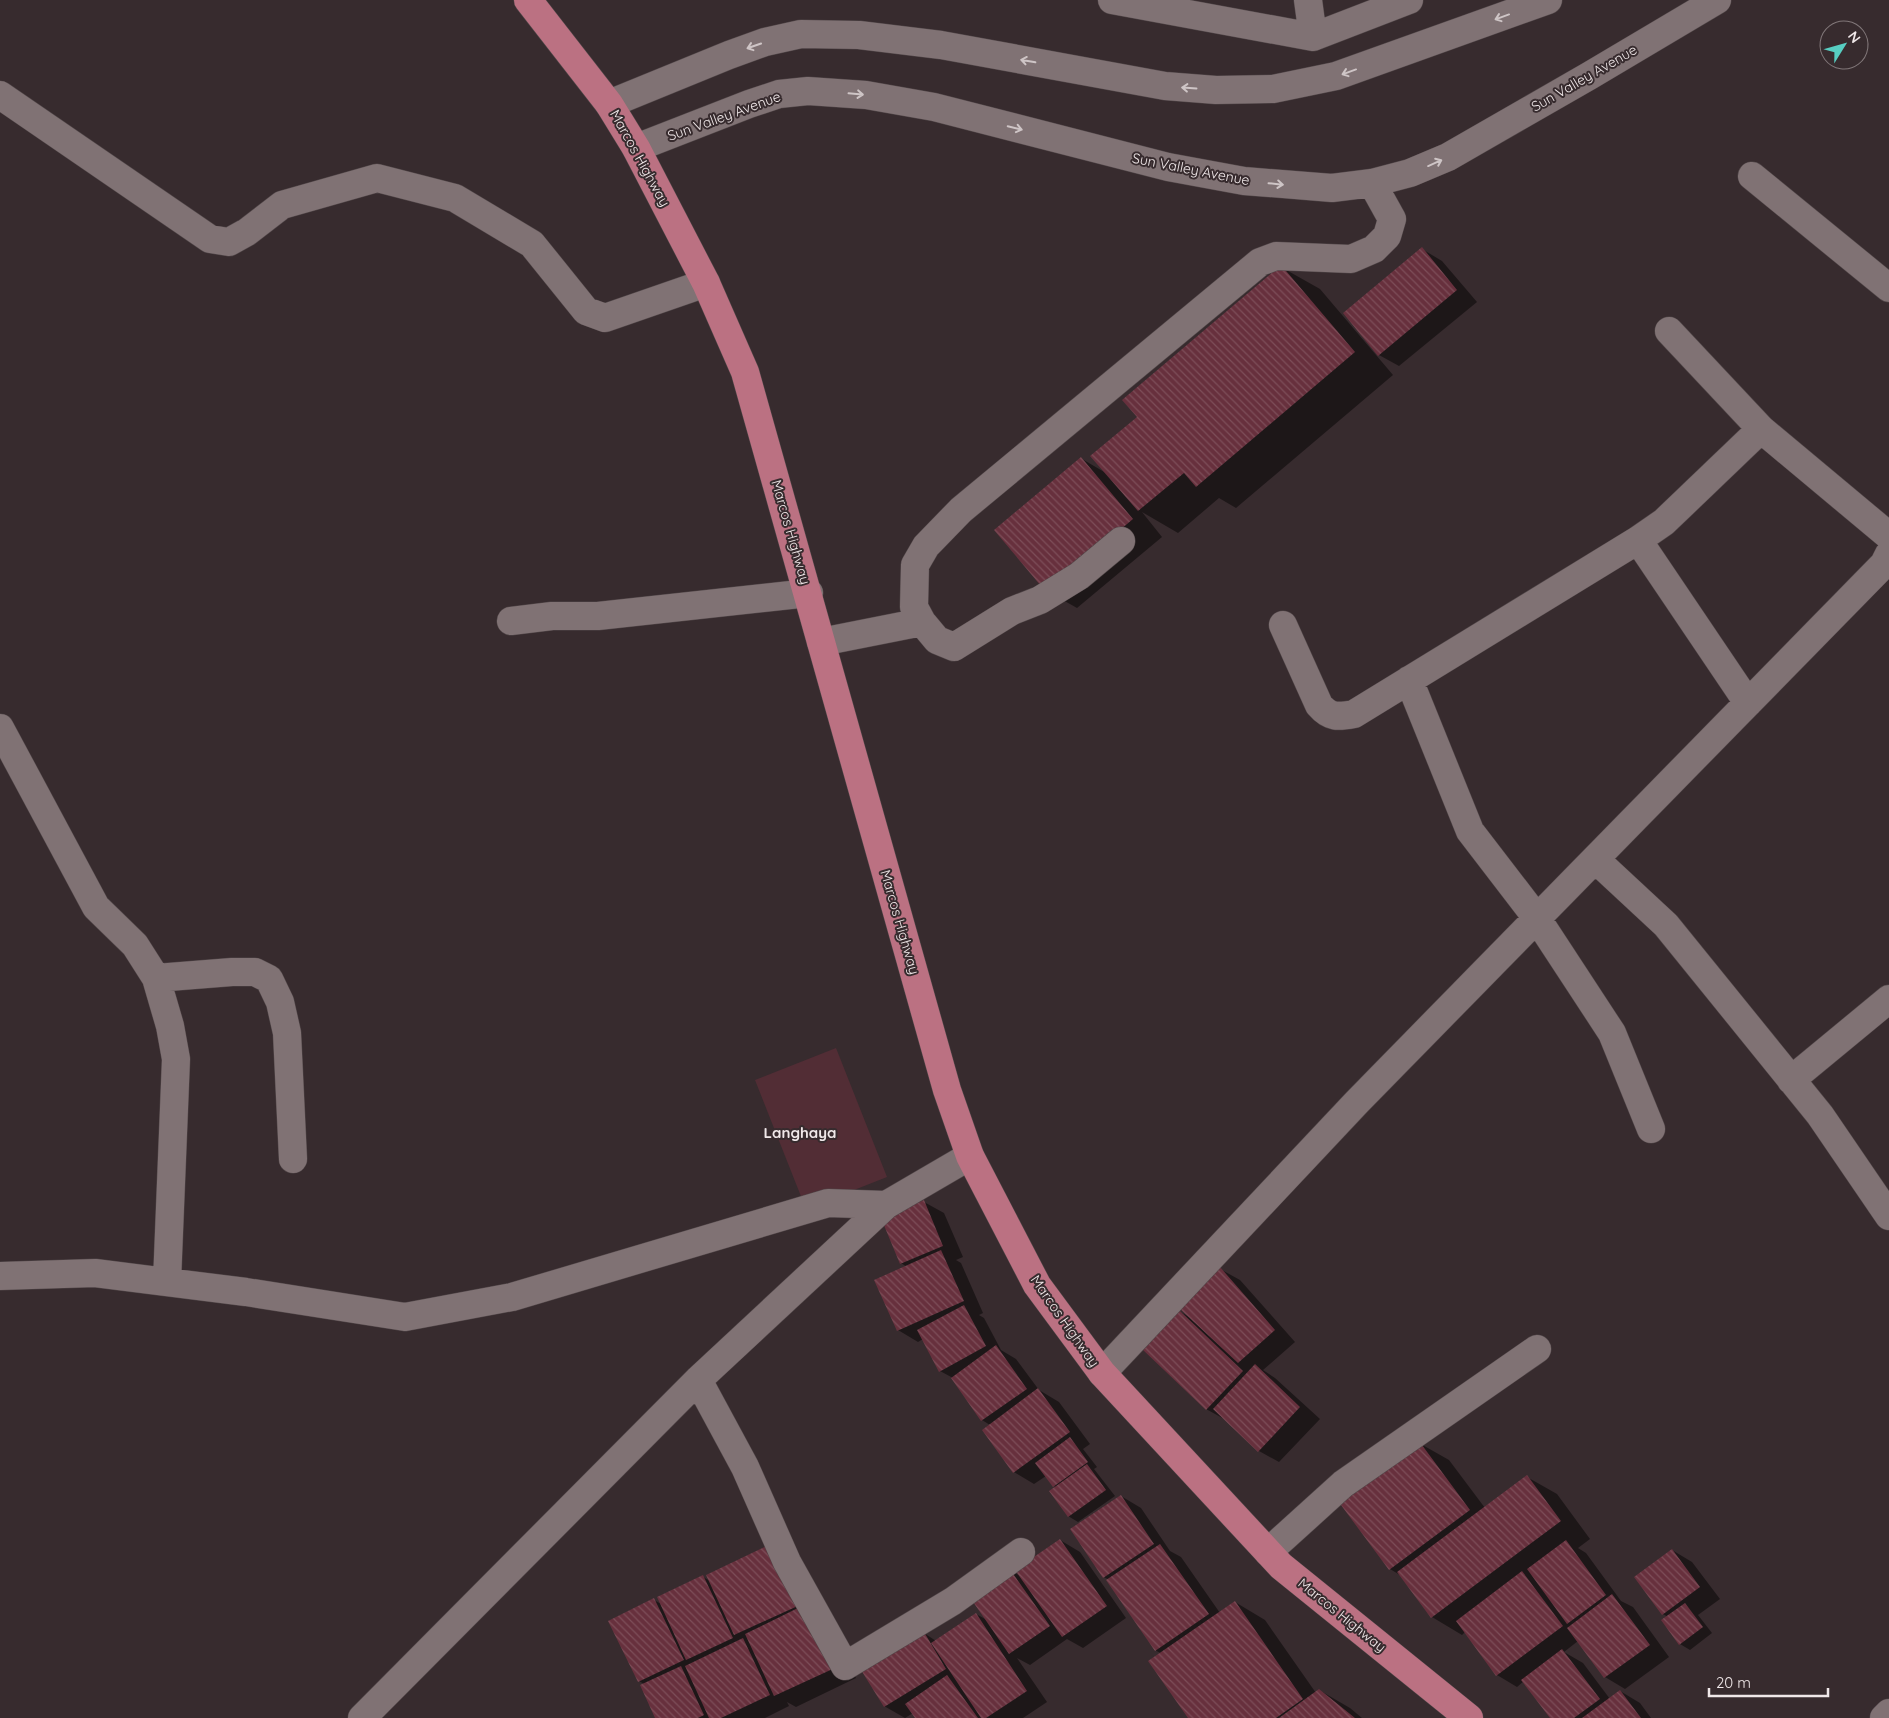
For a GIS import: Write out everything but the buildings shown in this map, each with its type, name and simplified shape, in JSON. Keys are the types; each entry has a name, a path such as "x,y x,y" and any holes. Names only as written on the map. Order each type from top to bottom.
{"main road":[{"name":"Marcos Highway","path":"528,0 609,104 636,148 706,283 745,372 809,593 821,642 947,1090 970,1156 1037,1285 1102,1373 1281,1566 1470,1718"}],"street":[{"path":"1112,0 1313,37 1409,0"},
{"path":"1308,0 1313,37"},
{"path":"609,104 729,55 765,42 801,34 859,35 941,45 1165,86 1216,90 1273,89 1336,76 1548,0"},
{"name":"Sun Valley Avenue","path":"636,148 749,104 779,94 808,90 866,95 934,106 1168,167 1244,181 1332,188 1372,183 1410,174 1448,156 1589,76 1716,0"},
{"path":"0,95 210,239 229,242 247,232 282,205 377,178 455,198 532,244 586,311 605,318 706,283"},
{"path":"1752,176 1889,288"},
{"path":"1121,541 1079,576 1030,605 1012,611 954,647 937,640 922,622 914,607 915,565 926,546 962,510 1260,262 1276,256 1351,259 1374,249 1387,236 1392,218 1372,183"},
{"path":"1669,331 1761,429 1889,536"},
{"path":"1283,625 1318,705 1327,714 1341,717 1354,714 1638,540 1664,522 1761,429"},
{"path":"1638,540 1748,703"},
{"path":"1102,1373 1357,1102 1536,917 1887,563"},
{"path":"511,620 552,616 598,616 809,593"},
{"path":"821,642 922,622"},
{"path":"1409,680 1470,832 1536,917 1612,1033 1651,1129"},
{"path":"0,728 96,907 135,945 156,978 170,1026 176,1059 167,1282"},
{"path":"1595,858 1666,925 1820,1116 1889,1216"},
{"path":"156,978 255,972 268,979 280,1002 287,1034 294,1159"},
{"path":"1791,1080 1889,999"},
{"path":"362,1718 698,1380 886,1205 970,1156"},
{"path":"0,1276 96,1273 246,1292 405,1317 512,1297 828,1203 886,1205"},
{"path":"1268,1552 1343,1484 1537,1349"},
{"path":"698,1380 744,1467 787,1562 845,1666 952,1601 1021,1552"},
{"path":"1884,1718 1889,1713"}],"shaded area":[{"path":"836,1048 887,1177 806,1209 755,1080"}],"district":[{"name":"Langhaya","path":"800,1133"}]}
